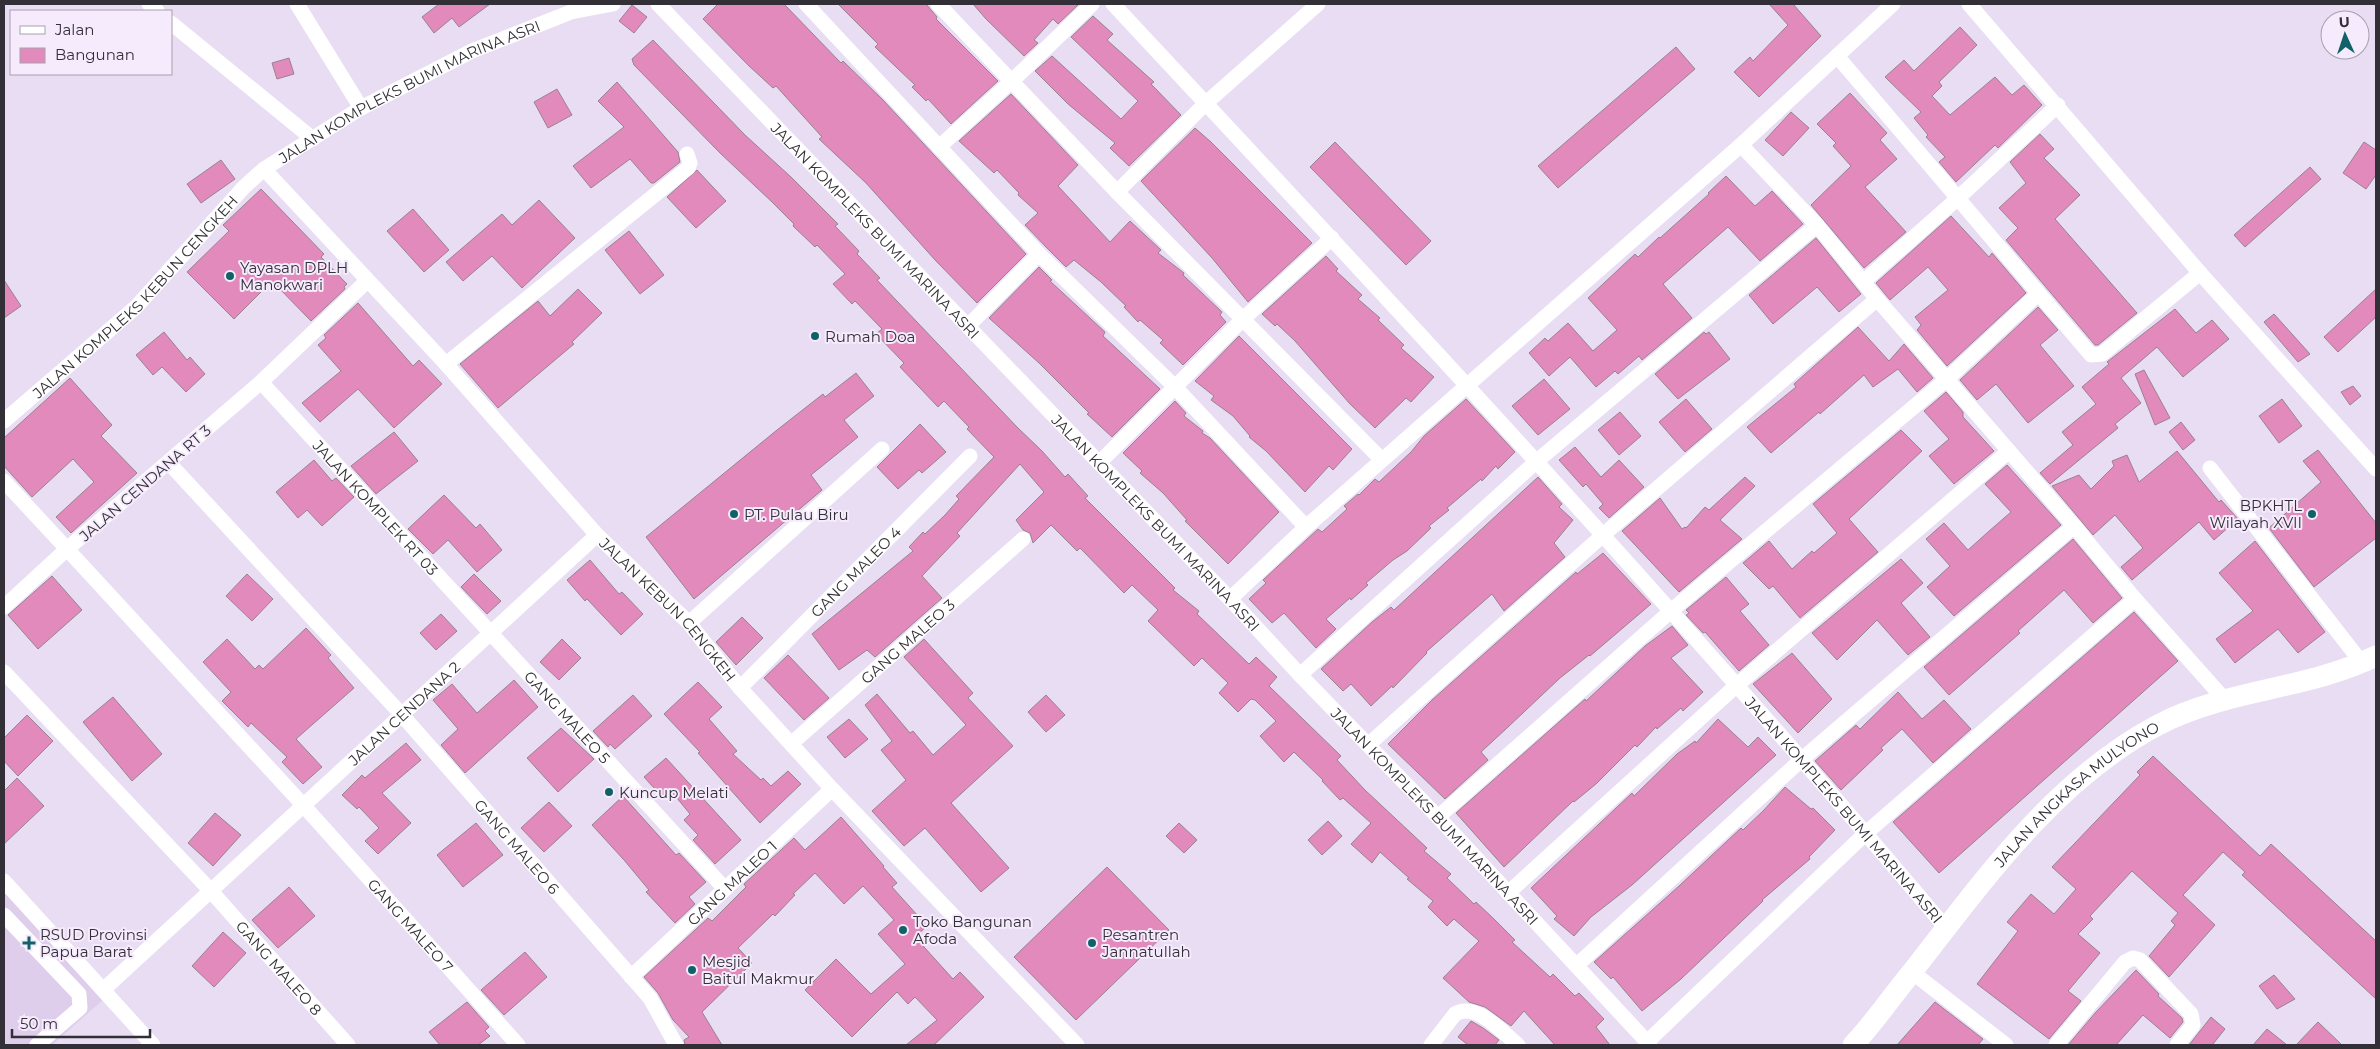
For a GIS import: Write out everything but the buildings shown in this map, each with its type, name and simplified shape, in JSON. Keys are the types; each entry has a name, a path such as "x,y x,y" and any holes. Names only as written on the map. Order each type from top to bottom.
{"main road":[{"name":"JALAN ANGKASA MULYONO","path":"1853,1045 2001,860 2060,796 2113,752 2158,725 2204,704 2309,680 2369,659"}],"street":[{"path":"297,4 361,108"},
{"name":"JALAN KOMPLEKS BUMI MARINA ASRI","path":"264,169 361,108 472,51 525,28 571,12 613,4"},
{"name":"JALAN KOMPLEKS BUMI MARINA ASRI","path":"658,4 1230,598 1300,675 1438,816 1648,1044"},
{"path":"806,4 1039,254 1174,386 1306,526"},
{"path":"938,4 1013,80 1117,192 1382,460"},
{"path":"939,147 1013,80 1092,4"},
{"name":"JALAN KOMPLEKS BUMI MARINA ASRI","path":"1113,4 1468,385 1672,610 1946,928"},
{"path":"1117,192 1206,103 1318,4"},
{"path":"1230,598 1306,526 1741,145 1893,4"},
{"path":"1969,4 2200,273 2376,469"},
{"path":"172,24 313,139"},
{"path":"1837,56 2091,356 2102,354 2200,273"},
{"path":"1863,282 2058,106"},
{"path":"1741,145 1817,225 1877,299 2135,599 2225,700"},
{"path":"446,364 688,168 690,163 687,154"},
{"name":"JALAN KEBUN CENGKEH","path":"264,169 446,364 597,535 690,623 740,688 832,789 1077,1045"},
{"name":"JALAN KOMPLEKS KEBUN CENGKEH","path":"4,421 136,307 244,186 264,169"},
{"path":"1300,675 1537,461 1817,225"},
{"path":"1099,463 1243,319 1332,238"},
{"path":"968,325 1039,254"},
{"name":"JALAN CENDANA RT 3","path":"304,806 67,549 261,382 368,281"},
{"path":"1438,816 1672,610 1947,379 2038,294"},
{"path":"1368,745 1603,535 1877,299"},
{"name":"JALAN KOMPLEK RT 03","path":"261,382 492,632"},
{"path":"690,623 882,450"},
{"path":"1508,893 1737,685 2009,451"},
{"name":"GANG MALEO 4","path":"740,688 970,456"},
{"path":"169,462 402,715"},
{"path":"2210,468 2369,659"},
{"path":"4,481 67,549 4,607"},
{"path":"1577,965 1801,760 2074,526"},
{"name":"JALAN CENDANA 2","path":"103,990 597,535"},
{"name":"GANG MALEO 3","path":"792,743 1023,539"},
{"path":"1648,1044 1866,833 2135,599"},
{"name":"GANG MALEO 5","path":"492,632 725,889"},
{"path":"4,672 210,890"},
{"name":"GANG MALEO 6","path":"402,715 655,1005 676,1045"},
{"name":"GANG MALEO 1","path":"631,977 832,789"},
{"name":"GANG MALEO 7","path":"304,806 518,1045"},
{"path":"4,881 153,1045"},
{"name":"GANG MALEO 8","path":"210,890 348,1045"},
{"path":"4,915 79,994 80,1008 37,1045"},
{"path":"2056,1045 2125,962 2134,958 2140,960 2191,1014 2193,1025 2177,1045"},
{"path":"1912,972 1990,1040 2006,1045"},
{"path":"1431,1045 1455,1014 1468,1010 1479,1014 1518,1045"}],"shaded area":[{"name":"RSUD Provinsi Papua Barat","path":"4,889 105,998 52,1045 4,1045"}],"place":[{"name":"Yayasan DPLH Manokwari","path":"230,276"},
{"name":"Rumah Doa","path":"815,336"},
{"name":"PT. Pulau Biru","path":"734,514"},
{"name":"BPKHTL Wilayah XVII","path":"2312,514"},
{"name":"Kuncup Melati","path":"609,792"},
{"name":"Toko Bangunan Afoda","path":"903,930"},
{"name":"RSUD Provinsi Papua Barat","path":"29,943"},
{"name":"Pesantren Jannatullah","path":"1092,943"},
{"name":"Mesjid Baitul Makmur","path":"692,970"}]}
